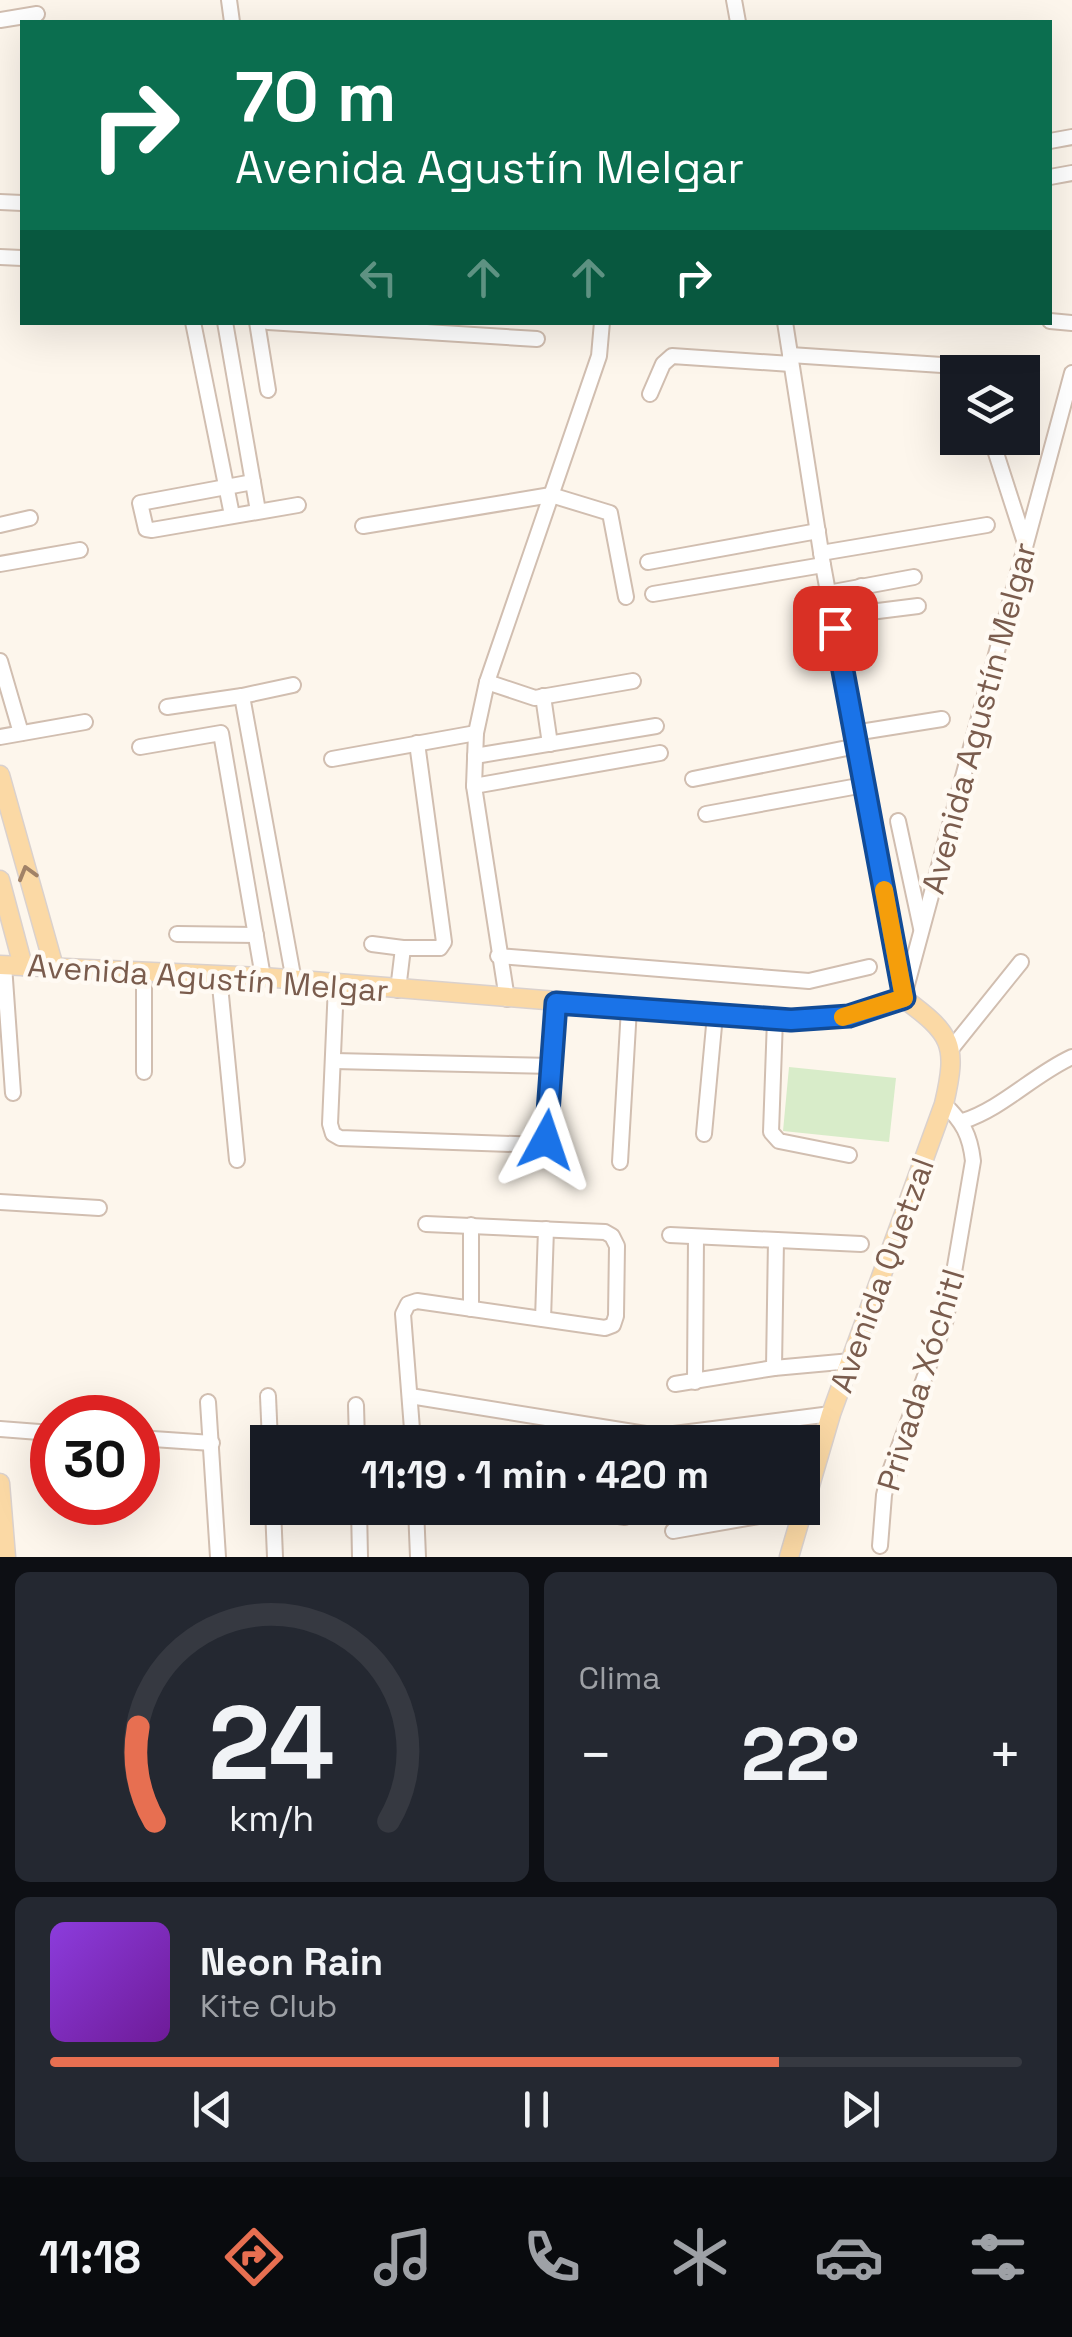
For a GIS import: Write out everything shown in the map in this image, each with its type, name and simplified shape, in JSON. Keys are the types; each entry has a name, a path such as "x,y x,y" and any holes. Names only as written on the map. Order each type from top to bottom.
{"main road":[{"path":"0,775 54,967"},
{"path":"0,880 9,965"},
{"name":"Avenida Agustín Melgar","path":"9,965 263,978 775,1019 849,1016 904,998"},
{"path":"904,998 942,1030 951,1049"},
{"name":"Avenida Quetzal","path":"820,1452 944,1104 951,1074 951,1049"},
{"path":"0,1483 3,1545"},
{"name":"Avenida Quetzal","path":"789,1557 799,1525"}],"street":[{"path":"0,20 39,12"},
{"path":"194,325 232,516"},
{"path":"226,325 258,511"},
{"path":"257,325 268,390"},
{"path":"380,325 454,327 537,339"},
{"path":"507,999 474,786 476,734 487,682 599,356 602,325"},
{"path":"785,325 822,559 904,998"},
{"path":"650,394 663,364 672,356 940,365"},
{"name":"Avenida Agustín Melgar","path":"904,998 1072,372"},
{"path":"997,455 1026,544"},
{"path":"252,482 147,501 140,503 139,510 146,529 152,530 298,505"},
{"path":"363,526 551,495 610,513 626,597"},
{"path":"0,525 30,518"},
{"path":"653,594 988,525"},
{"path":"648,562 818,531"},
{"path":"0,564 80,550"},
{"path":"828,593 914,577"},
{"path":"861,586 870,612 918,606"},
{"path":"0,661 21,733"},
{"path":"487,682 535,698 633,681"},
{"path":"167,707 292,684"},
{"path":"242,696 294,981"},
{"path":"543,696 550,744"},
{"path":"693,779 942,718"},
{"path":"0,737 85,722"},
{"path":"475,756 656,726"},
{"path":"140,747 248,729"},
{"path":"221,733 263,978"},
{"path":"332,760 476,734"},
{"path":"372,944 432,950 444,942 417,743"},
{"path":"474,786 660,753"},
{"path":"706,814 864,784"},
{"path":"898,821 921,930"},
{"path":"176,934 256,935"},
{"path":"398,990 403,948"},
{"path":"498,956 808,981 868,967"},
{"path":"951,1049 1021,962"},
{"path":"9,965 13,1092"},
{"path":"144,972 144,1072"},
{"path":"219,976 237,1160"},
{"path":"336,986 330,1124 333,1134 340,1138 536,1147 546,1140 556,1003"},
{"path":"620,1162 630,1008"},
{"path":"704,1134 714,1015"},
{"path":"775,1019 770,1132 779,1141 849,1155"},
{"path":"944,1104 962,1121 986,1114 1049,1068 1072,1057"},
{"path":"334,1061 553,1066"},
{"name":"Privada Xóchitl","path":"880,1546 889,1474 946,1318 952,1291 973,1162 971,1140 962,1121"},
{"path":"0,1202 99,1208"},
{"path":"411,1425 403,1314 408,1304 417,1301 605,1328 613,1325 616,1316 616,1246 612,1236 605,1232 426,1224"},
{"path":"471,1225 471,1308"},
{"path":"543,1320 546,1229"},
{"path":"670,1235 861,1244"},
{"path":"695,1382 696,1236"},
{"path":"774,1368 776,1240"},
{"path":"675,1384 850,1360"},
{"path":"268,1396 269,1425"},
{"path":"410,1396 658,1436 831,1414"},
{"path":"208,1402 218,1557"},
{"path":"356,1406 357,1425"},
{"path":"0,1429 30,1431"},
{"path":"160,1440 212,1444"},
{"path":"274,1525 275,1557"},
{"path":"359,1525 360,1557"},
{"path":"417,1525 418,1557"},
{"path":"673,1532 711,1525"}],"green space":[{"path":"789,1067 896,1078 889,1142 783,1131"}],"slow traffic":[{"path":"843,1017 904,998 884,890"}],"route":[{"path":"546,1140 556,1003 791,1020 849,1016 904,998 835,628"}]}
